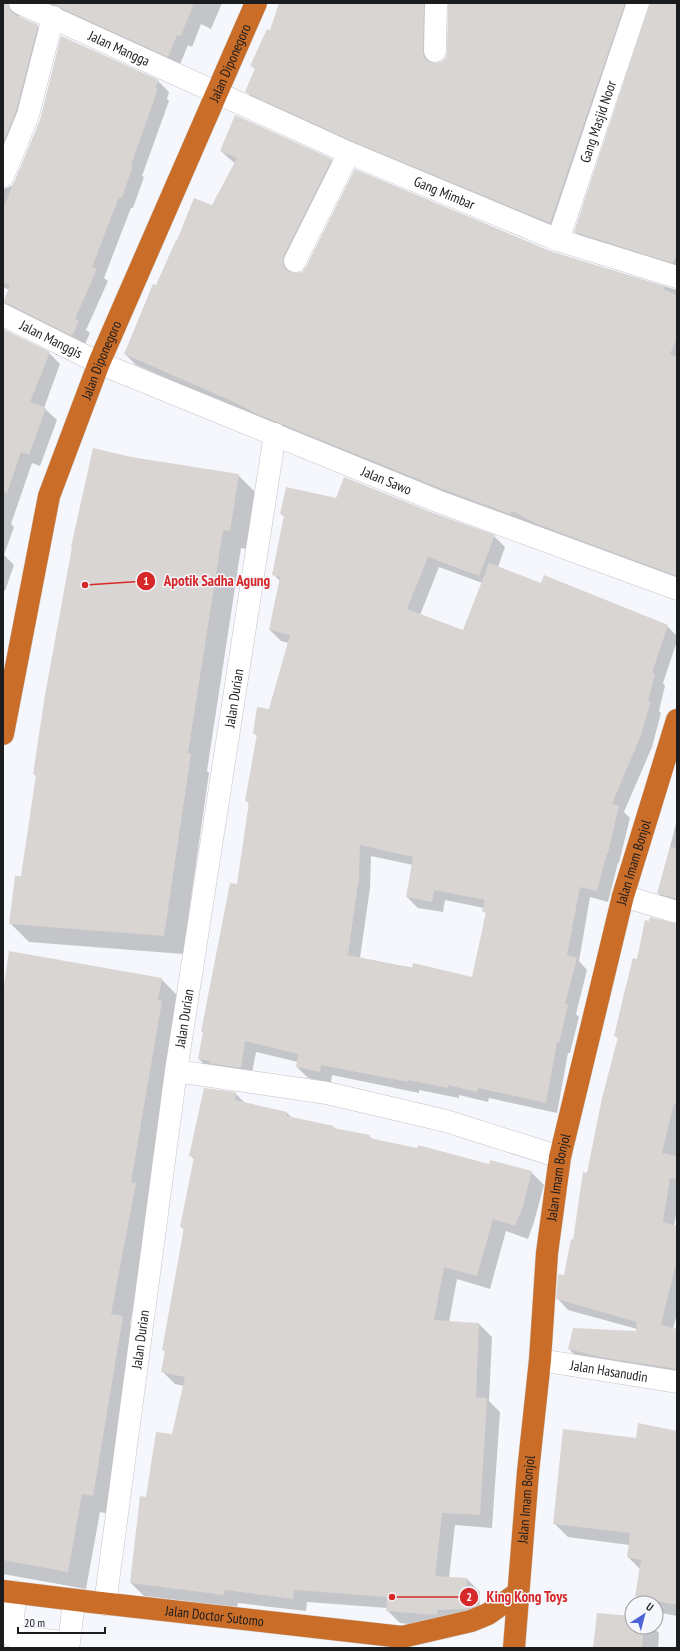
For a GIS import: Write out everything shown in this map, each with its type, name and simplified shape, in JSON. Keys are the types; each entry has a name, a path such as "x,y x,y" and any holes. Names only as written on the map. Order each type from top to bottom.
{"highway":[{"name":"Jalan Diponegoro","path":"3,734 48,496 100,363 256,3"},
{"name":"Jalan Imam Bonjol","path":"514,1648 528,1472 540,1360 548,1253 560,1156 623,896 677,720"},
{"name":"Jalan Doctor Sutomo","path":"9,1592 402,1637 430,1648"},
{"name":"Jalan Doctor Sutomo","path":"402,1637 471,1621 488,1614 518,1593"}],"street":[{"name":"Jalan Mangga","path":"20,3 217,93"},
{"path":"435,51 436,3"},
{"name":"Gang Masjid Noor","path":"558,240 638,3"},
{"path":"3,176 28,115 52,17"},
{"name":"Gang Mimbar","path":"217,93 349,152 558,240 677,278"},
{"path":"295,261 349,152"},
{"name":"Jalan Manggis","path":"3,315 100,363"},
{"name":"Jalan Sawo","path":"100,363 437,502 677,589"},
{"name":"Jalan Durian","path":"105,1604 176,1071 275,434"},
{"path":"623,896 677,912"},
{"path":"176,1071 327,1093 446,1121 560,1156"},
{"name":"Jalan Hasanudin","path":"540,1360 677,1382"},
{"path":"9,1592 12,1636 69,1643 74,1600"}],"building":[{"path":"3,3 8,3 10,10 14,14 38,25 16,111 3,143"},
{"path":"50,3 194,3 181,36 177,35 168,57"},
{"path":"279,3 424,3 424,57 428,61 435,63 441,62 446,57 448,3 625,3 550,223 354,142 245,92 255,68 250,66 267,29 270,30"},
{"path":"650,3 677,3 677,254 673,263 574,232"},
{"path":"61,36 159,80 155,88 158,89 131,165 133,165 122,198 119,197 92,267 97,269 75,319 79,321 72,336 9,304 3,303 10,285 3,282 3,209 40,120"},
{"path":"235,115 332,159 284,255 284,268 290,272 302,272 306,267 355,169 553,252 664,286 663,289 677,295 677,338 670,354 677,357 677,576 537,524 512,511 510,514 442,489 257,414 234,402 124,354 153,284 156,285 177,240 194,198 212,205 237,158 220,151"},
{"path":"3,329 50,352 30,402 46,408 29,455 21,452 7,493 3,492"},
{"path":"93,448 131,457 239,474 230,531 223,530 188,753 191,754 164,936 9,924 15,876 21,876 36,775 33,774 45,695 71,547"},
{"path":"344,477 433,513 495,535 479,576 428,557 407,609 463,630 489,563 541,583 544,575 668,625 652,673 655,674 648,701 651,701 641,735 612,804 619,806 597,891 580,887 567,955 577,958 565,1004 568,1005 559,1043 557,1042 546,1103 478,1088 477,1092 448,1085 448,1088 408,1080 408,1082 321,1065 320,1072 296,1067 298,1054 245,1041 241,1068 209,1063 210,1061 198,1059 203,1032 201,1032 230,883 237,884 249,802 245,801 257,734 253,734 257,707 269,709 290,635 269,630 280,577 272,575 284,515 280,514 286,487 336,498","holes":["360,845 413,857 406,897 432,902 434,890 485,900 482,911 486,912 472,977 413,963 412,968 348,955 359,877"]},
{"path":"670,847 677,848 677,899 657,893"},
{"path":"650,917 677,924 677,1104 674,1103 662,1153 677,1156 677,1179 670,1178 663,1222 677,1226 677,1259 661,1325 677,1329 677,1369 600,1357 568,1349 573,1328 636,1331 637,1322 556,1299 558,1274 564,1275 571,1239 573,1240 583,1172 587,1173 602,1098 618,1037 614,1036 623,998 633,958 637,959 645,920 649,921"},
{"path":"9,951 162,978 158,1000 162,1001 131,1182 136,1183 111,1314 123,1316 93,1496 82,1494 68,1572 3,1560 3,992"},
{"path":"204,1088 236,1092 235,1100 287,1112 287,1116 334,1126 333,1128 370,1135 369,1138 417,1148 418,1145 489,1164 490,1160 532,1171 523,1206 515,1226 493,1219 477,1276 444,1267 434,1320 479,1323 476,1397 487,1398 480,1515 442,1513 435,1576 467,1578 466,1609 437,1610 437,1615 386,1611 387,1597 294,1590 293,1599 225,1590 224,1595 130,1583 140,1496 146,1497 156,1432 172,1434 185,1377 161,1372 165,1351 162,1350 184,1228 180,1227 194,1157 189,1156"},
{"path":"638,1423 677,1431 677,1605 664,1603 664,1595 635,1595 641,1560 627,1557 630,1533 553,1524 563,1429 636,1438"},
{"path":"597,1613 624,1615 624,1635 643,1635 642,1648 593,1648"}],"place":[{"name":"Apotik Sadha Agung","path":"85,585"},
{"name":"King Kong Toys","path":"392,1597"}]}
